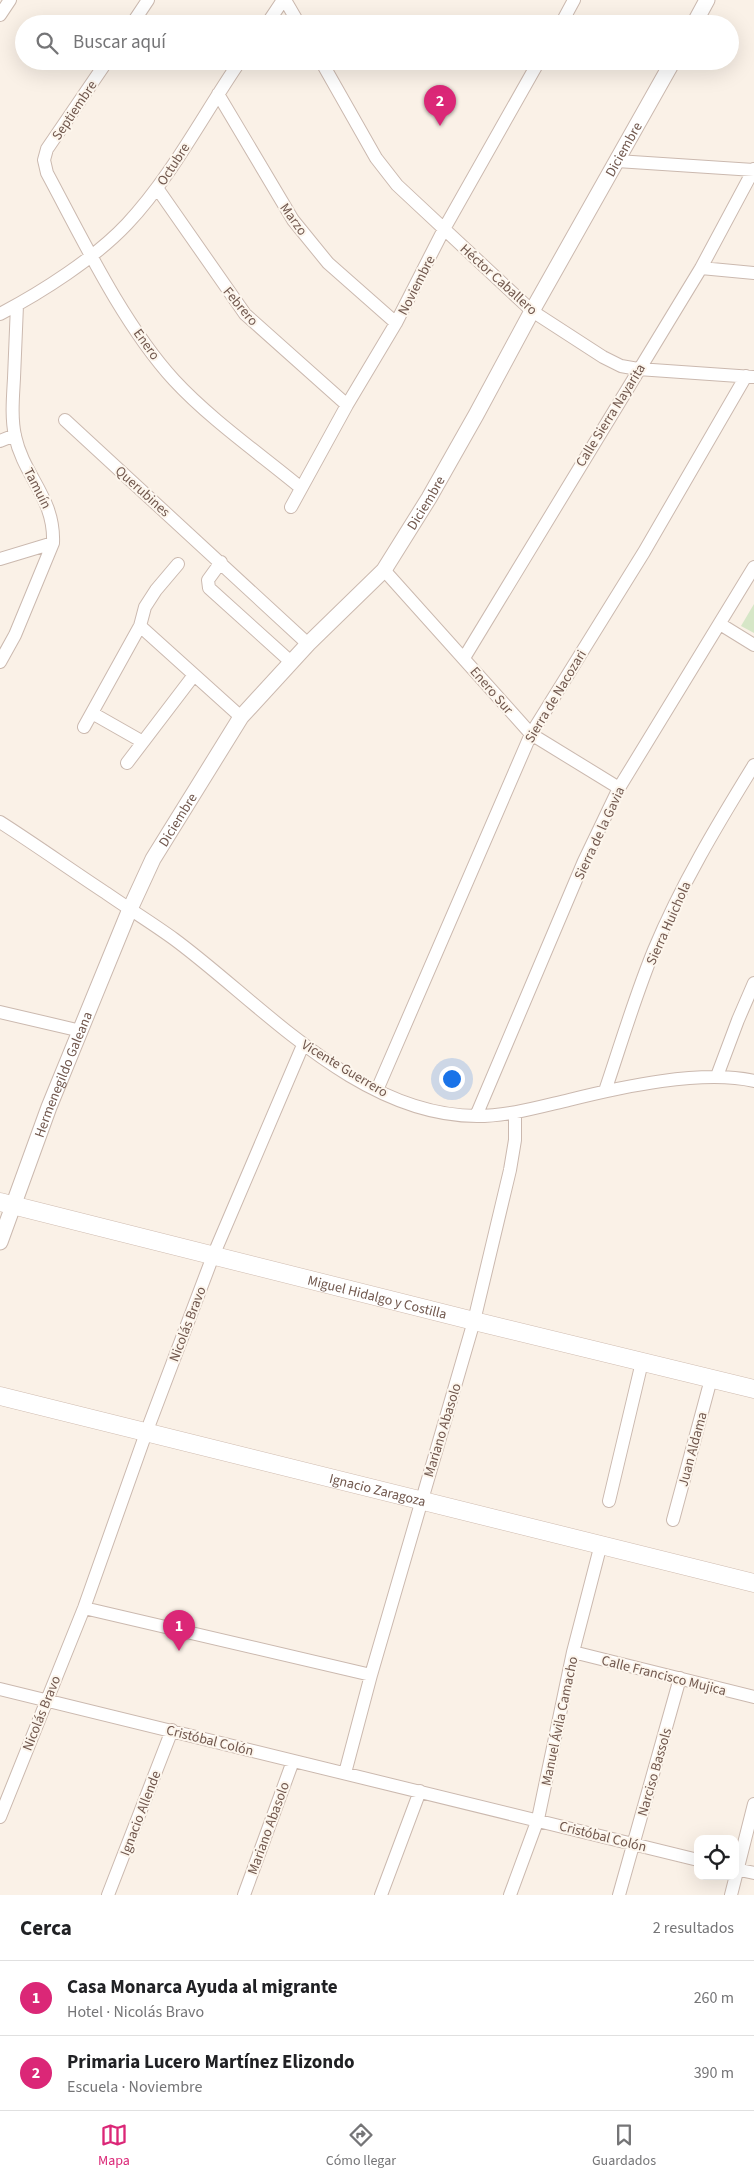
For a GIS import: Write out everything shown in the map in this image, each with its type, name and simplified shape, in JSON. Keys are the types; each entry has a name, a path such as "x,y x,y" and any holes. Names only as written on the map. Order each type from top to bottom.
{"main road":[{"name":"Miguel Hidalgo y Costilla","path":"7,1204 754,1389"},
{"name":"Ignacio Zaragoza","path":"0,1396 754,1583"}],"street":[{"path":"0,15 10,0"},
{"path":"138,15 148,0"},
{"path":"273,15 284,0 293,15"},
{"path":"699,15 707,0"},
{"path":"565,15 572,1"},
{"name":"Septiembre","path":"44,160 47,149 101,70"},
{"name":"Octubre","path":"0,314 17,305 92,255 127,224 158,188 234,70"},
{"name":"Héctor Caballero","path":"326,70 376,158 397,185 532,311 603,357 621,366 638,369 750,377"},
{"name":"Noviembre","path":"291,507 347,405 396,323 444,229 534,70"},
{"name":"Diciembre","path":"130,909 153,859 208,767 242,717 308,644 384,570 429,498 668,70"},
{"name":"Marzo","path":"218,94 293,220 328,263 396,323"},
{"name":"Enero","path":"44,160 47,173 128,317 174,379 195,400 301,488"},
{"path":"617,161 754,170"},
{"name":"Calle Sierra Nayarita","path":"464,658 701,268 754,170"},
{"name":"Febrero","path":"158,188 245,314 347,405"},
{"path":"701,268 754,273"},
{"name":"Tamuín","path":"0,662 22,618 53,543 54,526 50,511 23,460 15,435 12,408 17,305"},
{"name":"Sierra de Nacozari","path":"377,1090 531,734 750,377"},
{"name":"Querubines","path":"65,420 308,644"},
{"path":"0,441 15,435"},
{"path":"0,559 53,543"},
{"path":"221,562 208,580 209,588 291,662"},
{"path":"84,727 140,626 145,607 156,590 178,564"},
{"name":"Sierra de la Gavia","path":"476,1116 584,862 620,788 754,567"},
{"name":"Enero Sur","path":"384,570 531,734 620,788"},
{"path":"720,624 754,645"},
{"path":"140,626 242,717"},
{"path":"127,763 194,675"},
{"path":"92,713 143,742"},
{"name":"Sierra Huichola","path":"605,1091 654,951 676,902 710,836 754,765"},
{"name":"Vicente Guerrero","path":"0,822 174,939 303,1044 377,1090 412,1105 438,1112 476,1116 515,1113 605,1091 717,1076 754,1082"},
{"name":"Hermenegildo Galeana","path":"0,1242 7,1204 81,1031 130,909"},
{"path":"717,1076 754,983"},
{"path":"0,1012 81,1031"},
{"name":"Nicolás Bravo","path":"0,1818 84,1608 146,1432 214,1256 303,1044"},
{"name":"Mariano Abasolo","path":"345,1773 371,1675 474,1321 510,1170 515,1140 515,1113"},
{"path":"609,1501 642,1362"},
{"name":"Juan Aldama","path":"673,1520 711,1378"},
{"name":"Manuel Ávila Camacho","path":"510,1895 538,1819 573,1652 600,1544"},
{"path":"84,1608 371,1675"},
{"name":"Calle Francisco Mujica","path":"573,1652 754,1697"},
{"name":"Narciso Bassols","path":"619,1895 680,1678"},
{"name":"Cristóbal Colón","path":"0,1689 538,1819 694,1859"},
{"name":"Ignacio Allende","path":"108,1895 172,1730"},
{"name":"Mariano Abasolo","path":"244,1895 293,1761"},
{"path":"382,1895 420,1791"},
{"path":"739,1858 754,1804"},
{"path":"739,1870 754,1874"},
{"path":"731,1895 734,1880"}],"green space":[{"path":"754,604 754,633 741,626"}],"place":[{"name":"Primaria Lucero Martínez Elizondo","path":"440,126"},
{"name":"Casa Monarca Ayuda al migrante","path":"179,1651"}]}
